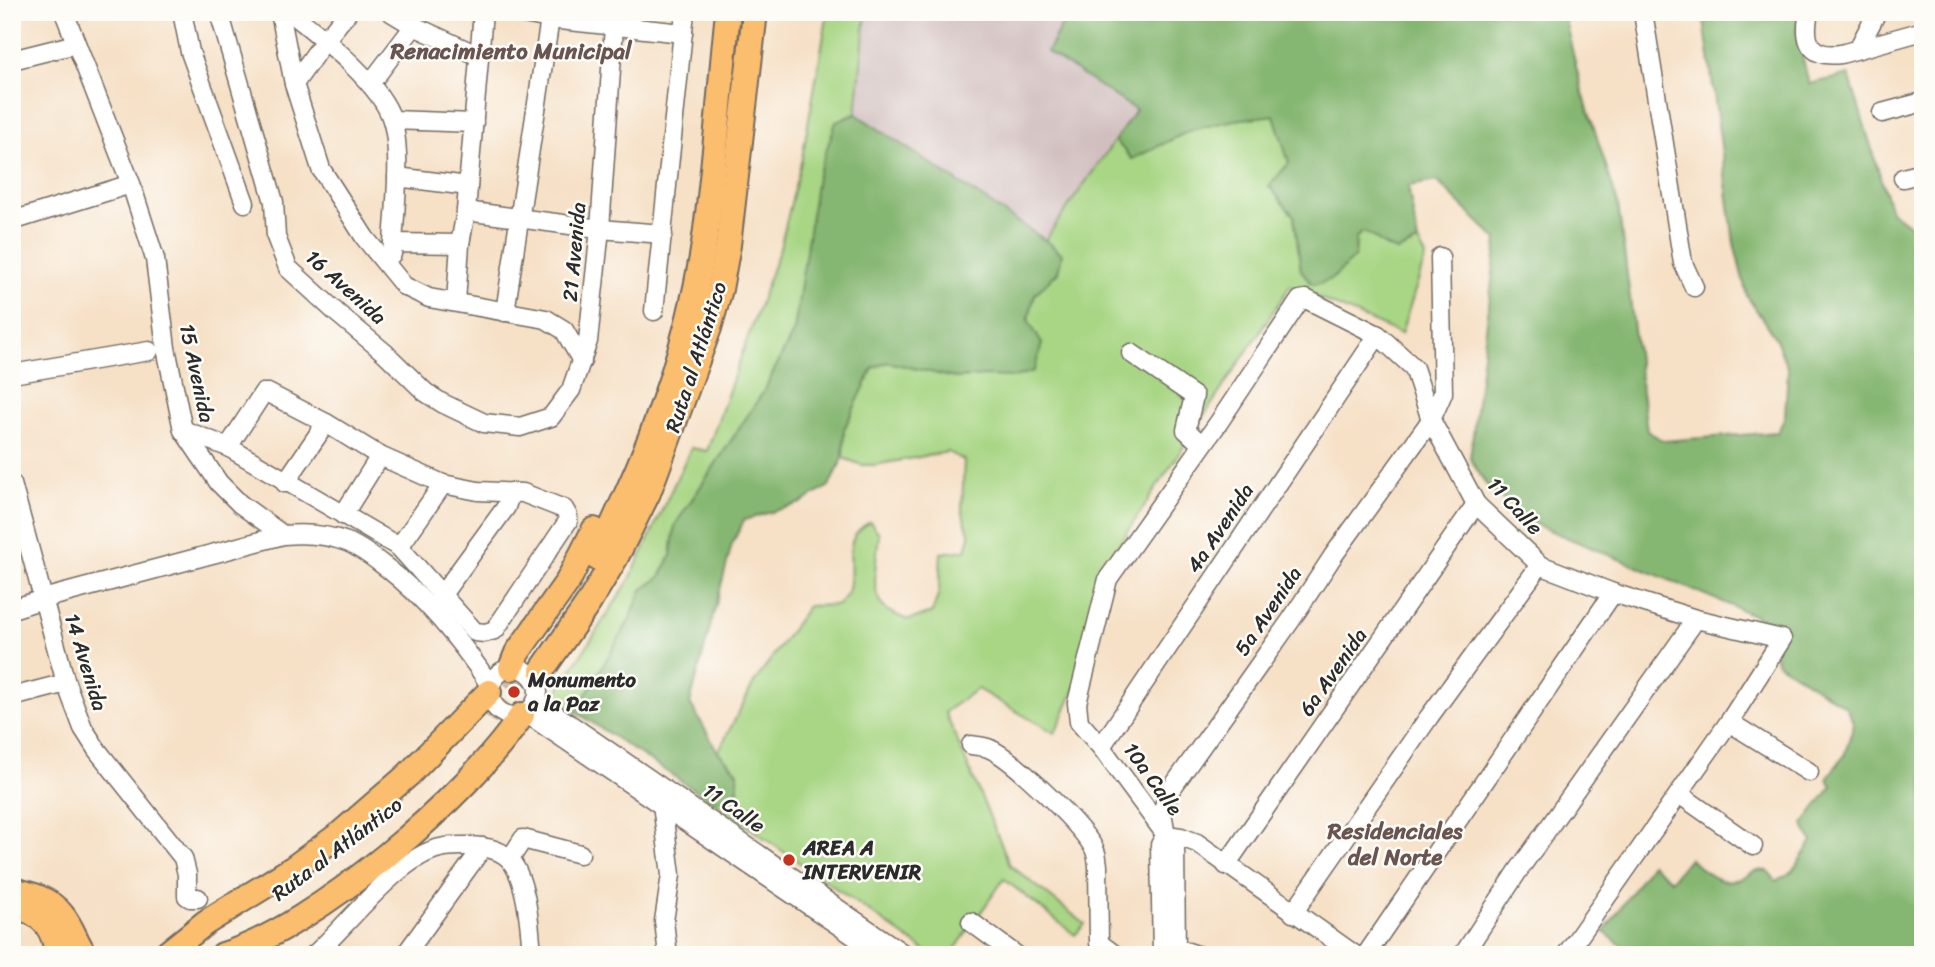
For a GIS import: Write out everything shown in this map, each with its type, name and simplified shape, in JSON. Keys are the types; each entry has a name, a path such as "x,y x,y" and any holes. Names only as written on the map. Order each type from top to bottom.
{"highway":[{"name":"Ruta al Atlántico","path":"684,372 702,256 728,12"},
{"name":"Ruta al Atlántico","path":"684,372 720,289 728,245 755,12"},
{"path":"223,955 302,916 381,859 441,807 494,752 526,686 517,653 568,581 624,469 664,377 684,372 692,411 657,506 597,617 554,681 526,686"},
{"name":"Ruta al Atlántico","path":"167,955 237,921 281,895 337,854 405,798 448,758 491,705"},
{"name":"Ruta al Atlántico","path":"209,955 306,897 372,849 436,790 491,705"},
{"path":"12,890 37,896 55,907 85,955"},
{"path":"12,906 36,913 43,920 53,935 57,955"}],"street":[{"name":"15 Avenida","path":"64,12 131,184 155,259 166,348 183,430 219,483 240,504 283,535"},
{"path":"182,12 190,52 245,203"},
{"name":"16 Avenida","path":"219,12 274,202 276,237 288,268 425,392 484,423"},
{"path":"279,12 295,84 321,169 365,238 404,286 429,298 546,319 564,330 582,361"},
{"path":"289,12 325,40 370,84 392,120 397,177 392,268"},
{"path":"295,84 348,12"},
{"path":"391,12 414,26 479,56"},
{"path":"456,302 483,12"},
{"path":"513,12 615,19 683,33"},
{"path":"654,311 685,12"},
{"path":"1643,12 1683,262 1694,287"},
{"path":"1809,12 1806,33 1812,48 1828,56 1923,31"},
{"path":"1858,49 1877,12"},
{"path":"505,312 550,16"},
{"name":"21 Avenida","path":"484,423 520,427 551,416 572,390 582,361 588,341 600,229 615,19"},
{"path":"370,84 414,26"},
{"path":"12,60 76,44"},
{"path":"1882,113 1923,103"},
{"path":"392,120 474,123"},
{"path":"1903,178 1923,173"},
{"path":"397,177 468,186"},
{"path":"12,220 131,184"},
{"path":"466,211 518,220 663,234"},
{"path":"393,243 460,244"},
{"name":"5a Avenida","path":"1169,951 1160,845 1166,835 1161,812 1169,792 1291,620 1333,555 1431,420 1443,393 1440,257"},
{"name":"11 Calle","path":"1202,444 1300,300 1311,301 1378,335 1414,368 1431,420 1476,504 1539,565 1613,593 1696,619 1782,639 1729,722"},
{"name":"4a Avenida","path":"1101,747 1378,335"},
{"path":"12,374 149,351"},
{"path":"1131,353 1194,397 1186,430 1202,444"},
{"path":"12,609 283,535 316,535 348,543 369,554 407,584 441,604 475,632 485,633 495,630 566,526 568,516 564,509 523,493 478,491 443,484 380,456 326,423 266,392 228,447"},
{"path":"285,483 326,423"},
{"path":"183,430 228,447 285,483 399,547 441,604 466,648 491,705 500,712 507,715 526,686"},
{"name":"10a Calle","path":"1202,444 1108,579 1077,702 1079,722 1101,747 1166,835 1181,836 1197,843 1355,955"},
{"path":"344,515 380,456"},
{"name":"14 Avenida","path":"12,484 66,683 83,728 97,750 183,858 187,874 187,895 190,898 198,898"},
{"path":"399,547 443,484"},
{"path":"441,604 506,507 511,492"},
{"name":"6a Avenida","path":"1226,865 1476,504"},
{"path":"1293,912 1539,565"},
{"path":"1366,955 1613,593"},
{"path":"1463,955 1518,871 1696,619"},
{"path":"466,648 526,686"},
{"path":"491,705 493,679 526,686"},
{"path":"12,697 66,683"},
{"name":"11 Calle","path":"526,686 666,797 882,955"},
{"path":"1566,955 1729,722 1809,772"},
{"path":"971,745 989,748 1016,768 1051,799 1092,845 1098,866 1099,943 1115,955"},
{"path":"1679,794 1754,846"},
{"path":"666,797 671,875 664,921 668,955"},
{"name":"11 Calle","path":"666,797 905,955"},
{"path":"510,859 523,839 580,854"},
{"path":"405,955 483,847"},
{"path":"314,955 394,875 420,856 440,848 483,847 503,853 518,873 524,895 532,955"},
{"path":"971,922 1016,955"},
{"path":"1169,951 1197,955"}],"shaded area":[{"path":"866,12 1069,12 1048,52 1137,110 1045,240 856,114"}],"green space":[{"path":"828,12 866,12 856,114 845,117 803,280 794,331 764,391 675,525 671,556 660,577 642,590 629,621 576,712 554,697 630,579 691,448 707,451 780,248 802,158"},
{"path":"1069,12 1563,12 1581,87 1618,204 1647,431 1664,441 1778,432 1785,416 1788,370 1776,339 1747,296 1734,243 1703,12 1800,12 1796,30 1809,84 1849,75 1891,211 1916,230 1923,242 1923,955 1634,955 1604,932 1651,864 1671,880 1689,858 1713,877 1726,881 1734,881 1754,872 1768,871 1776,881 1793,871 1812,841 1803,824 1832,786 1827,778 1844,756 1854,724 1846,707 1778,663 1756,616 1534,524 1488,487 1470,459 1497,240 1437,181 1408,186 1418,242 1398,251 1362,232 1356,238 1355,256 1346,266 1331,279 1312,284 1301,270 1294,216 1269,186 1289,163 1274,115 1234,120 1191,130 1132,159 1115,140 1136,110 1047,52"},
{"path":"856,114 1062,254 1058,272 1035,294 1028,320 1042,344 1034,371 1015,377 955,378 888,362 873,368 844,429 843,458 829,486 801,503 744,520 732,544 690,703 718,752 738,772 738,790 727,802 710,800 576,712 629,621 642,590 660,577 671,556 675,525 764,391 794,331 817,177 836,122"},
{"path":"1274,115 1290,163 1269,186 1294,216 1301,269 1333,278 1355,256 1356,238 1363,231 1398,251 1418,242 1426,256 1401,334 1290,286 1096,579 1080,679 1055,733 977,689 945,712 1010,865 1085,924 1075,935 1004,879 951,955 931,955 710,800 727,801 738,772 718,752 754,683 808,606 838,605 847,594 851,545 860,529 870,522 879,533 875,586 880,602 889,611 908,620 932,613 939,592 941,553 966,550 970,536 962,510 964,460 948,452 862,465 843,458 844,429 873,368 888,362 955,378 984,376 1042,344 1028,321 1035,294 1057,272 1062,254 1045,240 1115,140 1132,159 1191,130 1234,120"}],"tunnel":[{"path":"486,716 530,661"}],"place":[{"name":"Monumento a la Paz","path":"514,692"},
{"name":"AREA A INTERVENIR","path":"789,860"}],"district":[{"name":"Renacimiento Municipal","path":"511,51"},
{"name":"Residenciales del Norte","path":"1395,844"}]}
